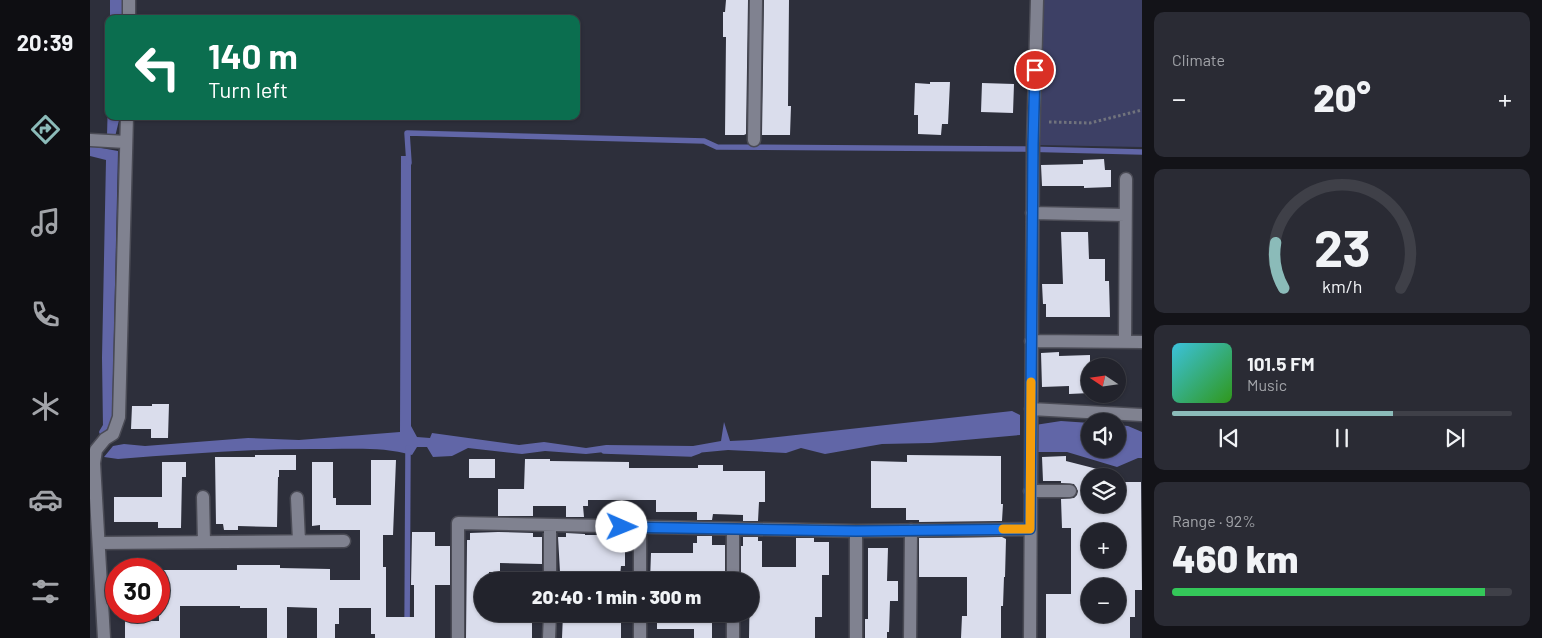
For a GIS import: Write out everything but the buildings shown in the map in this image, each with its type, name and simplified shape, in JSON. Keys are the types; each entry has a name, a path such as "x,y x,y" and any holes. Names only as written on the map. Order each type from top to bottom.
{"street":[{"path":"129,0 129,15"},
{"path":"754,140 756,0"},
{"path":"1030,638 1032,158 1037,0"},
{"path":"104,638 93,450 113,434 118,417 127,120"},
{"path":"90,140 126,142"},
{"path":"1125,342 1126,179"},
{"path":"1032,213 1125,215"},
{"path":"1031,341 1142,342"},
{"path":"1030,409 1142,415"},
{"path":"1030,491 1070,491"},
{"path":"203,498 204,542"},
{"path":"297,498 299,541"},
{"path":"458,638 458,524 856,531 1030,529"},
{"path":"550,526 550,572"},
{"path":"640,527 640,572"},
{"path":"733,529 733,572"},
{"path":"910,638 911,530"},
{"path":"856,531 856,638"},
{"path":"99,543 344,541"},
{"path":"90,622 104,623"},
{"path":"549,638 550,622"},
{"path":"640,622 640,638"},
{"path":"733,622 733,638"}],"path":[{"path":"1033,122 1090,123 1142,110"}],"shaded area":[{"path":"110,0 122,0 122,15 110,15"},
{"path":"1043,0 1142,0 1142,147 1039,145"},
{"path":"107,120 119,120 115,137 107,136"},
{"path":"90,146 118,151 112,419 103,428 102,358 106,160 90,156"},
{"path":"401,156 411,156 411,426 417,437 430,438 432,433 519,445 544,442 586,448 606,445 693,446 721,441 724,422 730,441 1012,411 1020,415 1020,435 931,443 882,444 825,454 801,448 786,453 728,450 696,453 614,451 586,454 545,451 522,454 468,448 452,456 433,457 427,447 417,447 412,455 402,452 370,449 276,449 118,459 104,457 113,446 124,444 145,446 248,438 299,440 400,432"},
{"path":"1061,421 1081,422 1081,456 1067,452 1036,452 1035,425"},
{"path":"1126,426 1142,432 1142,458 1117,467 1087,458 1126,458"}],"waterway":[{"path":"409,163 407,133 704,141 717,147 1023,149 1142,152"},
{"path":"102,432 108,419"},
{"path":"407,638 408,448"},
{"path":"604,451 691,454 699,451"}],"slow traffic":[{"path":"1003,529 1030,529 1031,382"}],"route":[{"path":"622,527 856,531 1030,529 1035,70"}]}
